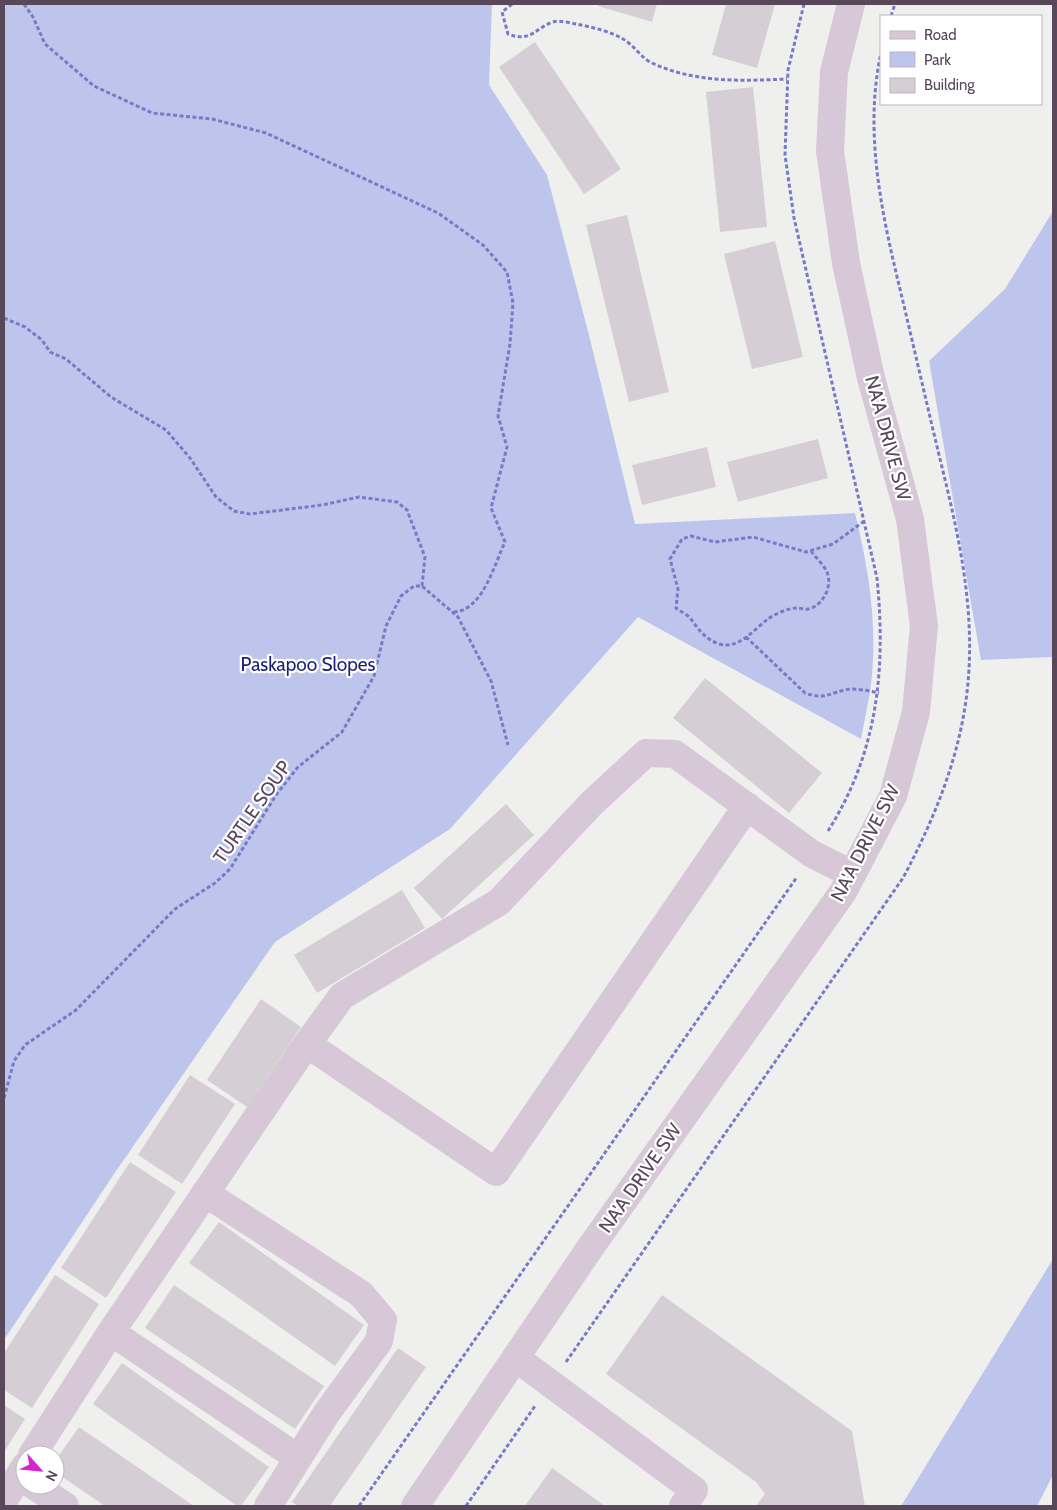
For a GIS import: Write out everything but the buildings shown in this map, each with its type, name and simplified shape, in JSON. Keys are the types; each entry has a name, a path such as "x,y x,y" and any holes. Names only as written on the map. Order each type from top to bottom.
{"street":[{"name":"NA'A DRIVE SW","path":"415,1506 590,1248 843,892 893,796 916,712 924,626 910,519 871,378 850,282 830,151 834,72 851,4"},
{"path":"43,1445 111,1332 307,1044 342,996 498,902 591,804 646,753 675,754 812,854 852,874"},
{"path":"307,1044 496,1172 746,806"},
{"path":"205,1194 361,1294 382,1320 379,1341 326,1414 268,1506"},
{"path":"111,1332 298,1458"},
{"path":"516,1358 694,1490 683,1506"},
{"path":"4,1500 15,1487"},
{"path":"53,1495 66,1506"}],"path":[{"path":"24,4 33,17 45,44 94,86 152,113 212,119 266,132 438,214 482,245 507,272 513,303 510,344 498,416 507,447 491,508 505,542 478,599 464,611 454,612"},
{"path":"512,4 502,12 508,34 518,38 528,36 554,21 575,24 615,35 624,39 651,63 690,74 733,81 787,79"},
{"path":"466,1506 903,878 928,830 942,797 955,754 964,712 969,670 970,628 967,586 952,509 885,219 876,164 874,92 880,59"},
{"path":"4,318 26,327 42,340 50,352 66,359 111,397 166,430 190,458 216,497 234,512 250,514 322,506 359,497 397,502 407,510 424,557 422,586 458,617 490,681 508,745"},
{"path":"811,551 827,572 829,581 826,596 817,605 807,609 795,608 770,617 746,637 731,645 720,644 701,633 691,618 676,608 678,589 670,559 682,539 691,536 715,542 753,536 791,549 811,551 833,544 863,522"},
{"name":"TURTLE SOUP","path":"4,1098 14,1061 25,1044 76,1010 175,909 215,883 230,869 276,796 298,767 342,732 374,676 386,626 401,596 414,586 422,586"},
{"path":"746,637 805,693 818,697 827,697 849,689 879,693"}],"green space":[{"name":"Paskapoo Slopes","path":"4,4 492,4 489,85 547,175 590,339 635,524 855,513 870,593 873,654 871,683 861,739 638,617 450,829 275,942 114,1174 4,1340"},
{"path":"1053,211 1053,657 981,660 929,361 1005,289"},
{"path":"1053,1259 1053,1475 1037,1506 901,1506"}]}
